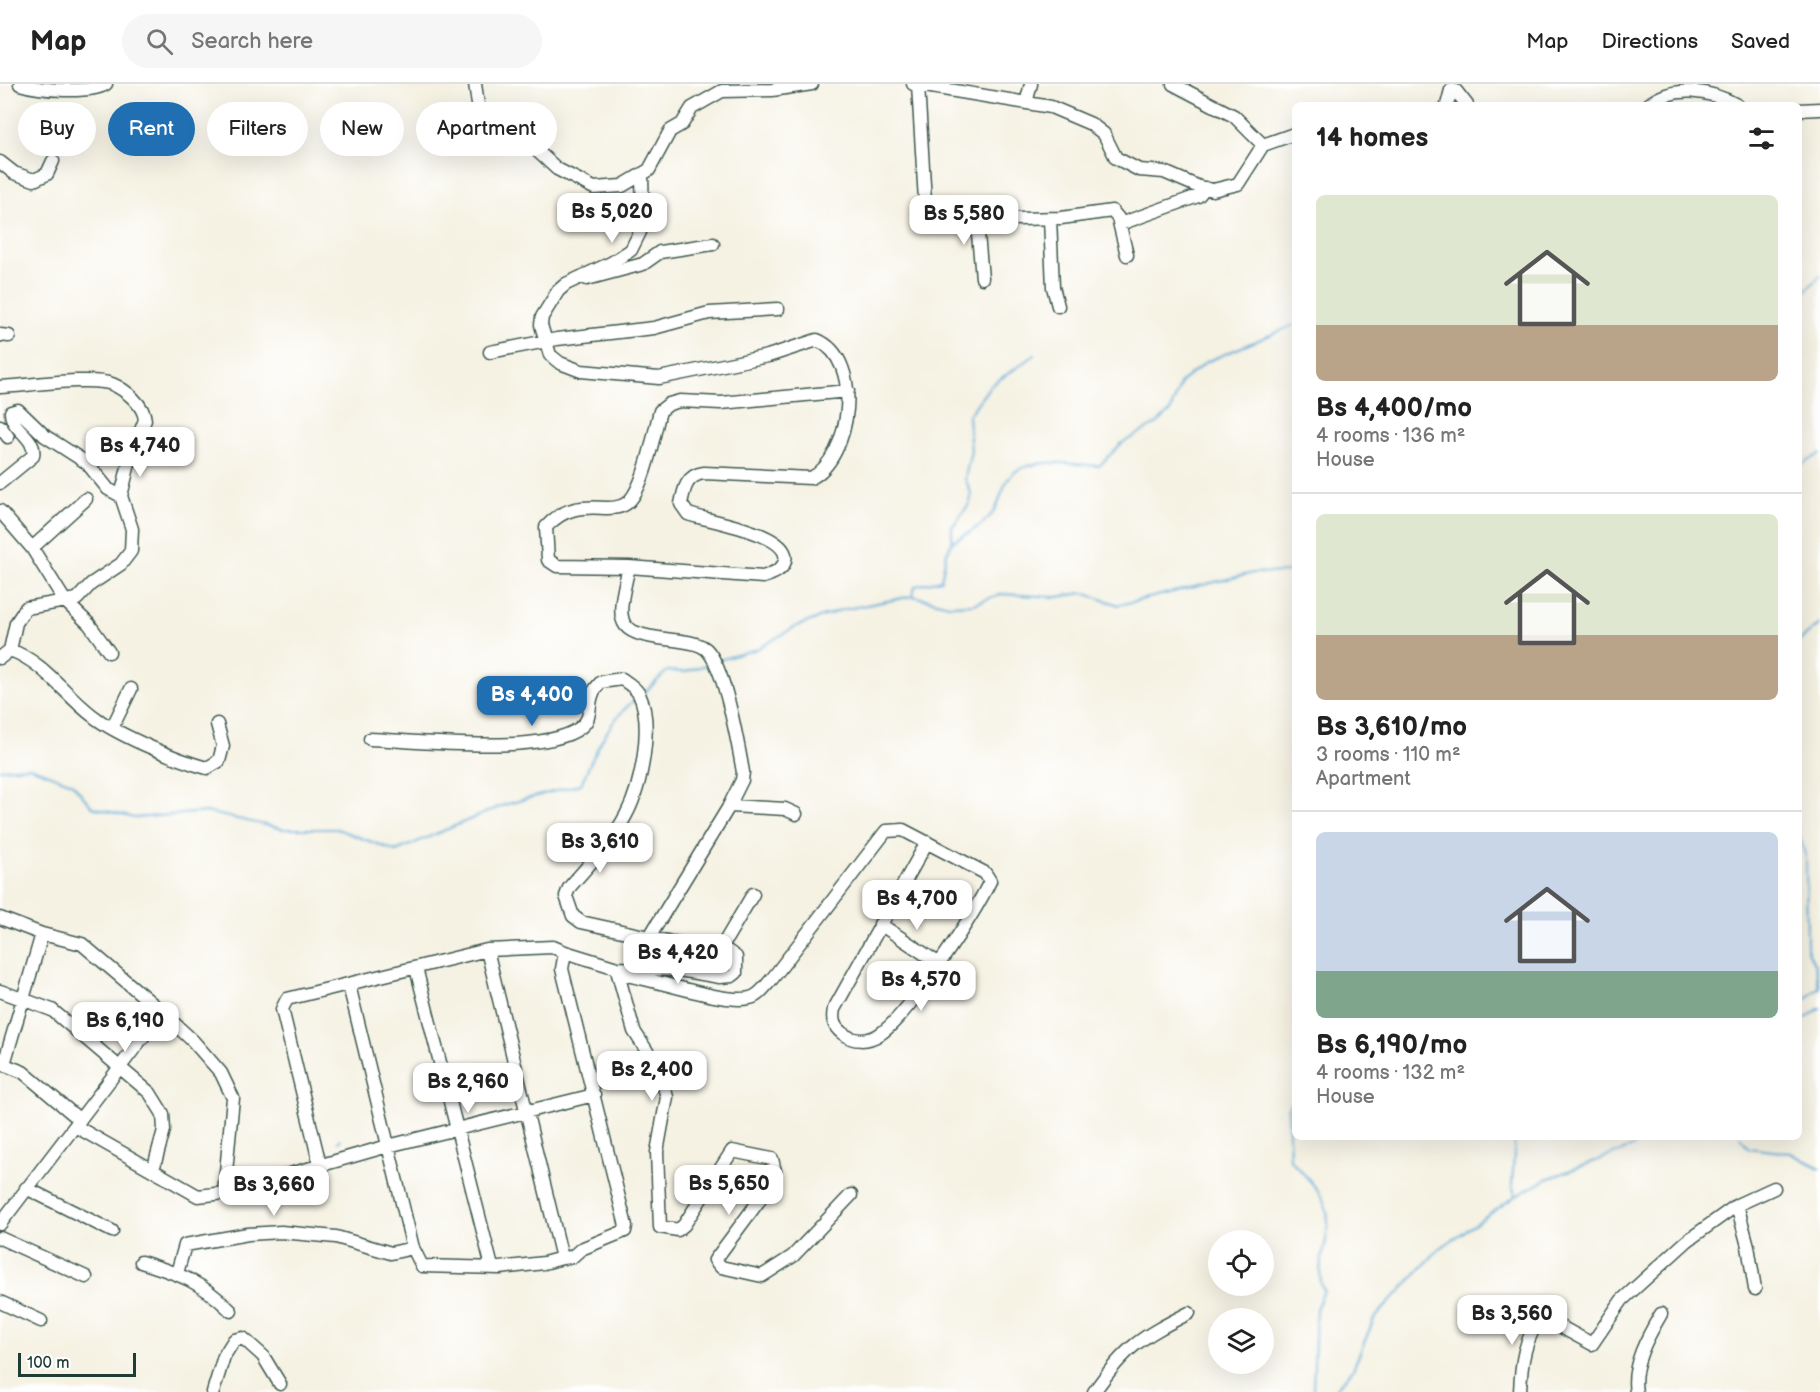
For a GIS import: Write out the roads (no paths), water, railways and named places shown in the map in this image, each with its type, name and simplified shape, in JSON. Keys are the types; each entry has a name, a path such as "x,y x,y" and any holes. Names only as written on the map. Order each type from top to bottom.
{"street":[{"path":"20,84 97,90 106,84"},
{"path":"475,84 480,118 483,123 507,129 522,137 557,169 594,188 622,186 649,170 670,131 682,124 692,108 722,91 772,90 812,84"},
{"path":"913,84 1026,103 1071,114 1091,124 1104,134 1111,152 1124,164 1139,170 1164,172 1213,190 1238,184 1246,176 1263,145 1292,135"},
{"path":"1026,103 1031,84"},
{"path":"1173,84 1234,116 1263,145"},
{"path":"918,85 922,196 931,205 1019,219 1050,219 1105,210 1112,211 1120,224 1127,255"},
{"path":"1447,102 1448,93 1451,90 1456,91 1465,102"},
{"path":"1653,102 1669,93 1691,91 1719,95 1732,102"},
{"path":"1802,110 1820,109"},
{"path":"0,162 14,173 34,180 42,179 47,174 53,160"},
{"path":"0,176 14,173"},
{"path":"642,175 643,216 640,232 631,250 566,284 558,291 542,317 544,341 550,355 560,363 581,371 660,378 768,356 817,340 830,347 840,360 848,391 848,408 841,435 825,469 811,478 704,473 696,474 685,486 681,504 688,514 760,534 780,544 786,556 785,564 779,570 763,577 629,567 557,566 548,560 546,527 557,515 582,506 615,507 626,504 636,492 660,411 669,404 680,401 721,403 848,391"},
{"path":"1120,224 1198,196 1204,188"},
{"path":"976,212 982,278"},
{"path":"1050,219 1053,288 1058,306"},
{"path":"566,284 629,269 670,249 713,244"},
{"path":"490,352 544,341 654,328 709,313 778,309"},
{"path":"0,387 101,382 121,390 141,405 146,420 131,455 121,496 132,529 131,551 121,564 91,584 77,599 26,608 16,623 5,654 31,660 78,704 111,728 186,762 207,768 219,761 224,746 217,724"},
{"path":"0,483 25,464 34,451 29,439 11,420 10,414 14,410 22,414 45,436 87,463 108,489 121,496"},
{"path":"0,426 8,437"},
{"path":"32,548 86,499"},
{"path":"0,511 32,548 65,601 89,624 109,652"},
{"path":"629,567 620,611 622,620 631,632 639,636 688,642 704,647 713,659 723,681 743,771 742,780 730,806 650,936"},
{"path":"370,739 464,743 536,742 559,738 581,727 589,719 593,693 601,682 622,679 640,698 644,735 638,788 625,817 569,888 566,896 573,916 581,922 672,942 721,948 736,957 736,973 732,976 679,970 617,971"},
{"path":"111,728 131,689"},
{"path":"730,806 785,809 796,814"},
{"path":"320,1165 282,1009 287,999 487,950 553,947 617,971 725,999 742,1000 756,996 772,979 886,831 903,830 927,842 985,873 990,881 938,963 908,1005 880,1035 862,1041 849,1039 837,1029 832,1018 834,1009 927,842"},
{"path":"721,948 753,894"},
{"path":"0,918 42,934 82,944 162,1012 193,1041 220,1073 233,1098 224,1193"},
{"path":"880,924 938,963"},
{"path":"42,934 2,1064 23,1072 77,1123 198,1196 224,1193 388,1146 594,1095"},
{"path":"487,950 562,1258"},
{"path":"349,985 413,1248 425,1268 455,1265 492,1267 527,1265 572,1257 581,1249 621,1235 626,1226 562,969 565,952"},
{"path":"416,968 492,1267"},
{"path":"617,971 634,1031 659,1070 667,1097 657,1152 660,1227 678,1230 684,1226 732,1151 772,1159 775,1171 758,1202 715,1260 721,1267 762,1276 793,1256 851,1195"},
{"path":"0,991 52,1010 150,1093 163,1114 164,1130 153,1170"},
{"path":"0,1224 162,1012"},
{"path":"26,1188 112,1231"},
{"path":"1521,1392 1521,1373 1531,1329 1543,1317 1592,1344 1622,1300 1687,1241 1737,1205 1774,1188"},
{"path":"1737,1205 1748,1246 1755,1289"},
{"path":"177,1273 185,1245 248,1234 281,1232 318,1235 391,1253 413,1248"},
{"path":"0,1239 86,1277"},
{"path":"141,1262 177,1273 211,1290 231,1311"},
{"path":"0,1302 41,1322"},
{"path":"1094,1392 1134,1343 1189,1313"},
{"path":"1636,1392 1634,1379 1637,1368 1661,1314"},
{"path":"213,1392 224,1356 234,1341 243,1338 263,1356 280,1384"}],"waterway":[{"path":"1802,294 1820,276"},
{"path":"952,542 976,528 992,514 1006,483 1016,471 1035,464 1046,463 1099,466 1122,443 1156,424 1170,412 1181,382 1206,362 1292,326"},
{"path":"913,596 915,586 941,580 946,555 952,542 952,527 970,503 971,494 965,478 971,451 968,416 990,386 1035,355"},
{"path":"1802,465 1820,454"},
{"path":"719,660 757,649 797,626 841,610 913,596 949,605 974,604 1000,594 1057,597 1083,593 1119,605 1253,573 1292,572"},
{"path":"1802,639 1820,624"},
{"path":"643,694 667,671 685,672 711,663"},
{"path":"0,769 30,767 72,783 92,807 134,818 206,812 283,829 337,829 396,851 504,805 581,784 610,727 626,707 636,699"},
{"path":"1802,844 1806,858 1807,949 1815,966 1819,987 1803,1001 1802,1012"},
{"path":"1802,1020 1820,1008"},
{"path":"1292,1102 1288,1108 1290,1160 1320,1195 1328,1222 1320,1273 1324,1291 1316,1309 1313,1392"},
{"path":"338,1142 341,1139"},
{"path":"1515,1140 1512,1186 1516,1196"},
{"path":"1333,1392 1353,1369 1374,1319 1439,1249 1516,1196 1547,1179 1633,1147 1644,1140"},
{"path":"1742,1140 1749,1148 1790,1153 1820,1168"}]}
